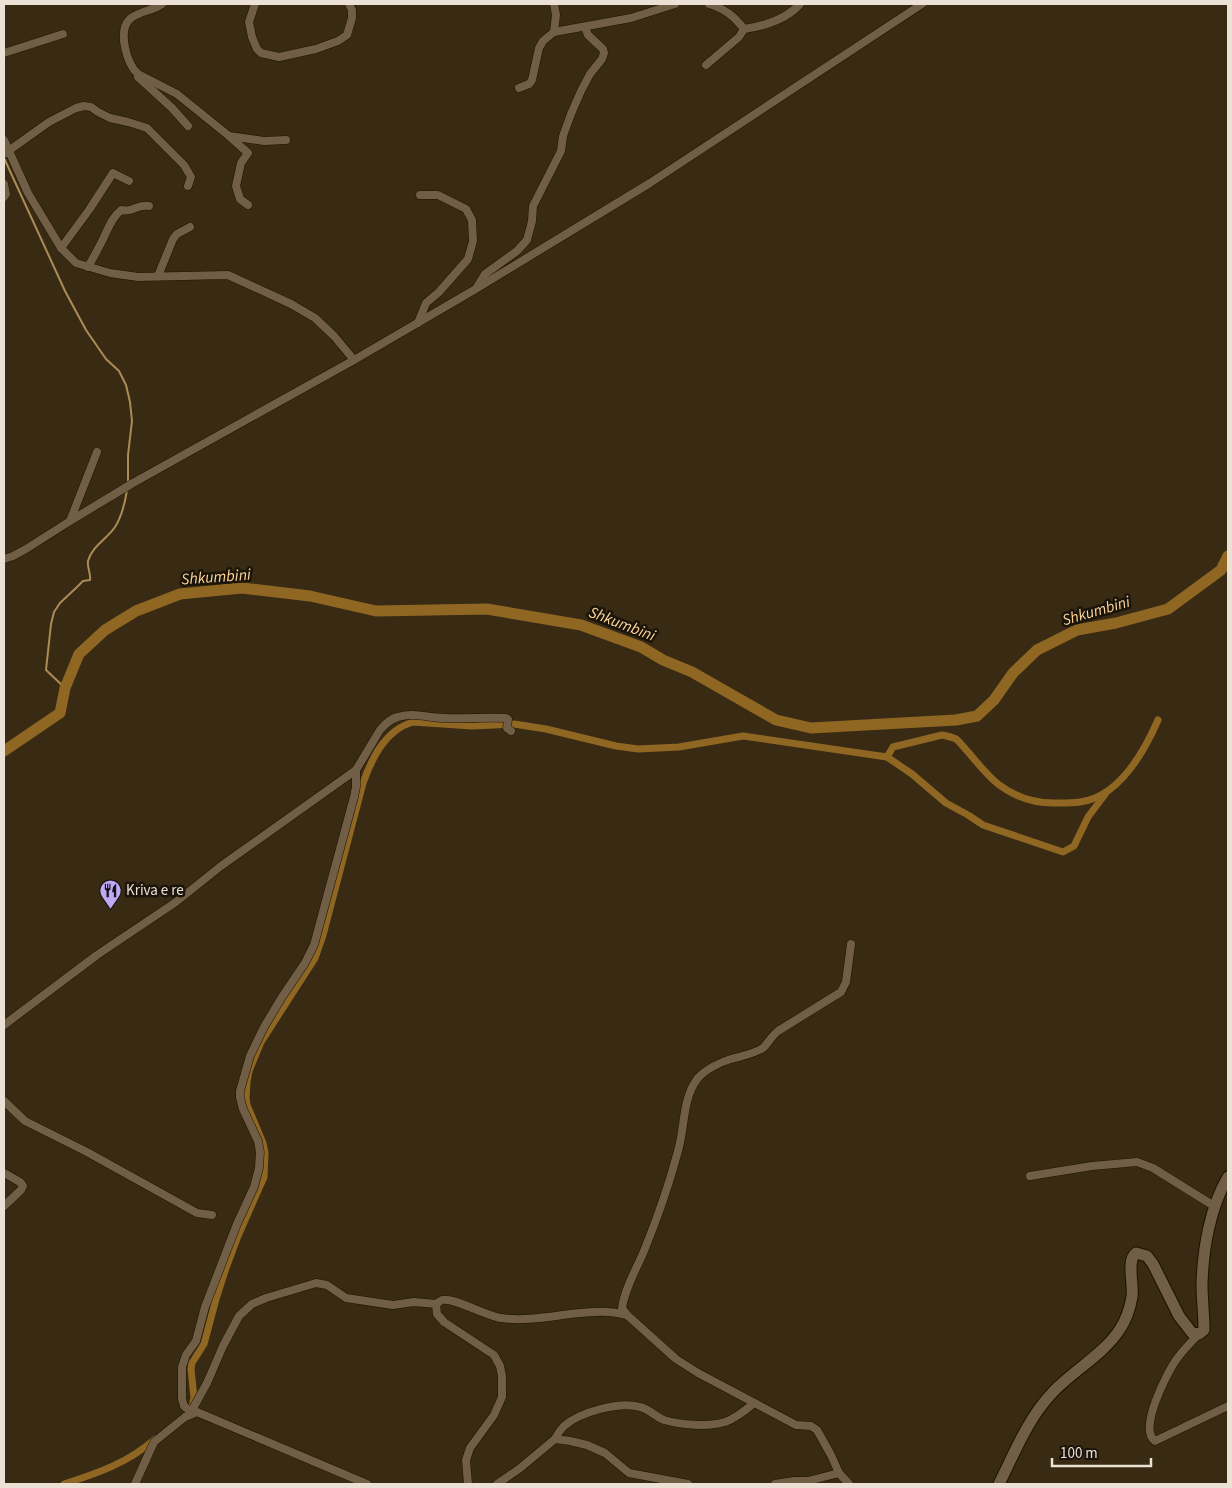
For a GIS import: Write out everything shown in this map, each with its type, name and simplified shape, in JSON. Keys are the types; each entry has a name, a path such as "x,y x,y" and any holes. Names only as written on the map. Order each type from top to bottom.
{"street":[{"path":"162,4 156,8 143,11 129,20 126,25 125,52 134,70 144,83 172,108 188,126"},
{"path":"255,4 249,22 254,43 261,53 279,57 316,49 338,41 347,35 352,18 352,10 349,4"},
{"path":"554,4 556,16 554,32"},
{"path":"519,88 529,84 532,80 539,48 543,41 554,32 631,18 675,4"},
{"path":"709,4 724,9 744,29"},
{"path":"706,65 739,37 744,29 761,26 779,19 800,4"},
{"path":"4,559 26,549 133,483 354,360 474,290 650,183 922,4"},
{"path":"474,290 485,274 516,252 527,240 532,221 533,206 561,151 563,136 571,114 586,82 604,53 600,45 588,35 585,27"},
{"path":"4,53 63,34"},
{"path":"134,70 138,74 177,94 248,152 241,163 236,186 240,199 248,204"},
{"path":"6,153 49,122 76,108 92,107 110,118 147,128 184,164 191,177 188,186"},
{"path":"229,136 264,141 286,140"},
{"path":"4,140 6,153 28,192 61,248 76,263 110,273 138,277 228,275 291,304 315,318 334,336 354,360"},
{"path":"61,248 113,173 129,181"},
{"path":"4,184 6,194 4,197"},
{"path":"418,323 426,303 439,292 468,259 473,241 472,220 466,208 438,195 420,194"},
{"path":"88,267 116,214 121,210 128,211 141,205 149,206"},
{"path":"158,276 173,239 177,234 190,227"},
{"path":"70,521 97,452"},
{"path":"4,1025 97,955 176,902 221,866 356,770 384,725 396,717 413,715 443,718 506,718 508,726"},
{"path":"189,1411 182,1399 182,1367 186,1355 196,1341 205,1307 237,1224 254,1188 259,1168 260,1152 258,1141 243,1109 240,1091 250,1056 264,1027 305,963 314,945 354,796 356,770"},
{"path":"849,1484 839,1473 832,1455 817,1430 811,1426 796,1425 698,1373 676,1359 627,1315 622,1308 624,1296 662,1201 681,1139 689,1094 698,1078 710,1069 729,1060 764,1047 778,1031 841,992 846,982 851,944"},
{"path":"4,1101 20,1117 31,1124 87,1152 197,1213 212,1215"},
{"path":"1030,1176 1092,1166 1137,1162 1153,1168 1214,1206"},
{"path":"4,1173 20,1182 23,1186 4,1206"},
{"path":"1228,1177 1214,1206 1203,1269 1202,1300 1204,1330 1176,1360 1161,1388 1152,1412 1149,1428 1150,1436 1155,1441 1228,1406"},
{"path":"999,1484 1026,1427 1037,1411 1052,1392 1096,1354 1119,1331 1128,1312 1132,1297 1131,1262 1132,1256 1136,1253 1147,1256 1185,1324 1192,1333 1199,1334"},
{"path":"135,1484 154,1442 185,1417 207,1383 223,1346 239,1316 252,1304 266,1298 316,1283 327,1285 346,1298 393,1305 414,1302 436,1304 443,1300 456,1302 498,1318 540,1318 590,1312 609,1312 627,1315"},
{"path":"436,1304 437,1314 444,1322 494,1355 500,1366 502,1376 502,1397 494,1415 470,1448 466,1460 468,1484"},
{"path":"497,1484 519,1469 555,1439 563,1427 588,1412 631,1405 642,1407 662,1419 674,1423 713,1424 726,1422 754,1403"},
{"path":"189,1411 207,1416 366,1484"},
{"path":"555,1439 586,1445 605,1453 629,1472 688,1484"},
{"path":"775,1484 808,1481 839,1473"}],"waterway":[{"path":"4,158 65,291 86,330 106,359 119,371 126,385 132,421 128,455 128,482"},
{"path":"65,688 46,670 54,612 60,603 83,581 90,580 88,563 90,556 117,523 123,509 127,490"},
{"name":"Shkumbini","path":"4,751 60,713 65,688 79,654 105,630 136,611 180,594 242,588 310,596 376,611 487,609 581,625 641,647 663,660 692,672 776,720 811,728 956,720 977,716 994,700 1013,673 1037,650 1077,630 1116,623 1168,609 1221,570 1228,556"},
{"path":"192,1407 194,1398 192,1363 204,1344 226,1268 264,1177 265,1153 263,1143 247,1105 246,1098 249,1071 261,1042 315,958 323,935 363,783 375,755 387,738 395,731 413,722 472,726 514,724 638,749 679,747 743,736 887,757 893,747 942,735 956,739 990,777 1011,793 1034,801 1066,803 1080,802 1107,792 1137,759 1158,720"},
{"path":"887,757 912,774 946,803 983,825 1063,852 1074,846 1088,817 1106,793"},
{"path":"64,1484 123,1461 155,1439"}],"place":[{"name":"Kriva e re","path":"110,909"}]}
